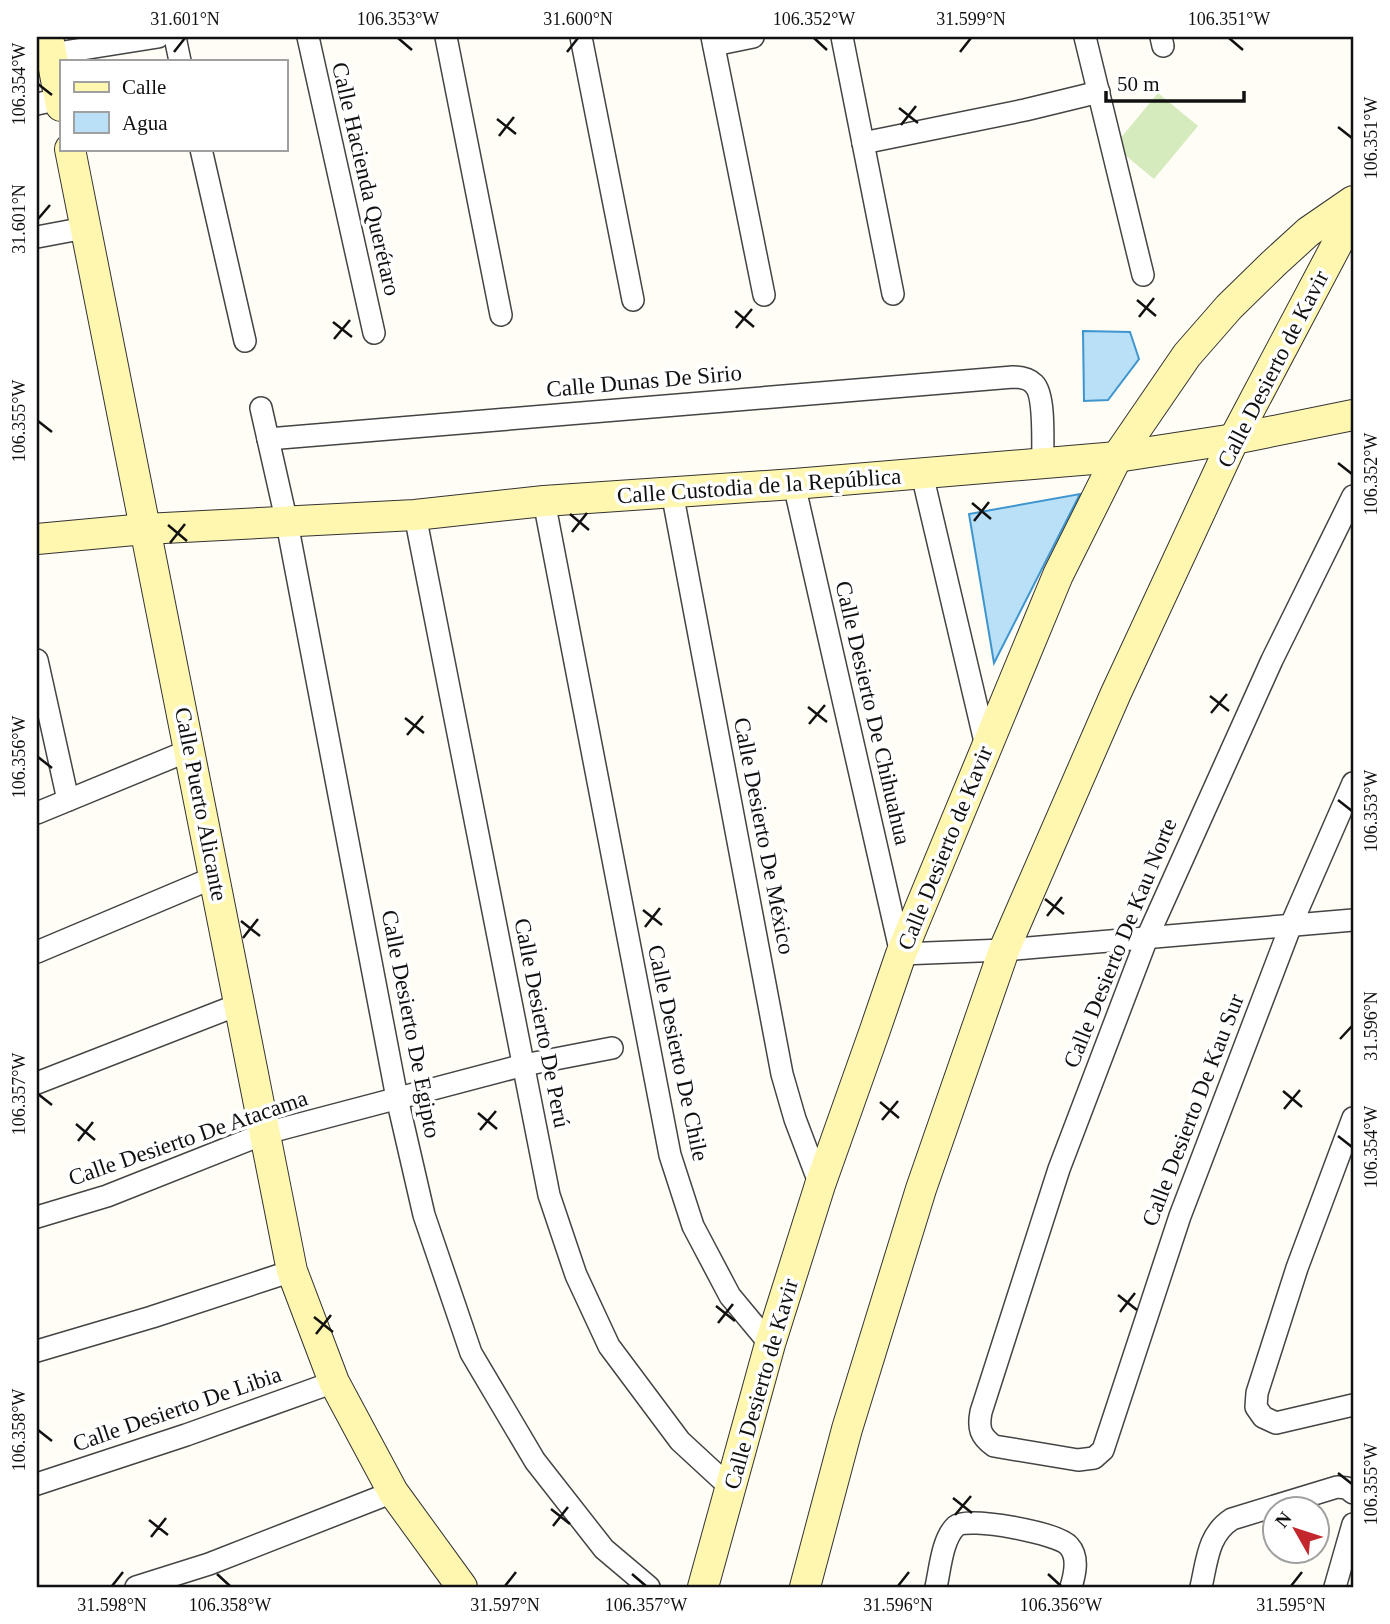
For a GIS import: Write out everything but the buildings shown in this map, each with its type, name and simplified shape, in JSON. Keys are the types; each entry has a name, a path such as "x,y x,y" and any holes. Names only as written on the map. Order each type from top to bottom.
{"street":[{"path":"53,103 49,46 158,37"},
{"path":"175,37 180,60"},
{"name":"Calle Hacienda Querétaro","path":"308,37 374,332"},
{"path":"446,37 501,315"},
{"path":"581,37 633,300"},
{"path":"753,37 713,41 764,295"},
{"path":"842,37 893,294"},
{"path":"1086,37 1143,275"},
{"path":"863,143 1099,92"},
{"name":"Calle Puerto Alicante","path":"70,150 292,1271 334,1382 393,1492 462,1587"},
{"path":"201,150 245,341"},
{"name":"Calle Desierto de Kavir","path":"703,1587 770,1344 820,1185 901,954 1058,575 1117,457 1168,380 1229,307 1308,232 1353,201"},
{"name":"Calle Desierto de Kavir","path":"805,1587 847,1429 921,1189 1004,950 1116,693 1234,439 1353,214"},
{"path":"37,237 85,228"},
{"name":"Calle Dunas De Sirio","path":"268,439 1024,378 1035,384 1041,395 1043,464"},
{"name":"Calle Desierto De Egipto","path":"261,408 287,523 397,1098 424,1215 471,1353 534,1461 604,1549 649,1587"},
{"name":"Calle Custodia de la República","path":"37,539 145,529 415,515 544,501 1043,464 1117,457 1234,439 1353,415"},
{"path":"922,474 986,746"},
{"name":"Calle Desierto De Chihuahua","path":"794,484 901,954"},
{"name":"Calle Desierto De México","path":"672,492 782,1074 795,1119 820,1185"},
{"name":"Calle Desierto De Kau Norte","path":"979,1427 981,1412 1059,1169 1147,938 1272,660 1353,496"},
{"name":"Calle Desierto De Chile","path":"544,501 670,1155 693,1226 730,1296 770,1344"},
{"name":"Calle Desierto De Perú","path":"415,515 549,1195 576,1275 609,1346 680,1441 732,1489"},
{"path":"37,660 68,800"},
{"path":"37,813 190,750"},
{"name":"Calle Desierto De Kau Sur","path":"979,1427 984,1439 994,1446 1078,1460 1094,1458 1103,1450 1180,1216 1291,925 1353,783"},
{"path":"37,952 215,877"},
{"path":"901,954 1004,950 1353,920"},
{"path":"37,1083 240,1004"},
{"name":"Calle Desierto De Atacama","path":"37,1217 107,1196 266,1133 524,1065 612,1048"},
{"path":"1353,1118 1297,1268 1257,1393 1256,1407 1263,1417 1276,1423 1353,1405"},
{"path":"37,1351 292,1271"},
{"name":"Calle Desierto De Libia","path":"37,1484 334,1382"},
{"path":"1201,1587 1213,1538 1221,1526 1232,1519 1337,1487 1350,1490"},
{"path":"136,1587 209,1564 393,1492"},
{"path":"936,1587 950,1532 959,1523 973,1521 1054,1536 1069,1545 1076,1560 1071,1587"},
{"path":"1335,1587 1353,1524"}],"green space":[{"path":"1158,93 1198,126 1154,179 1114,146"}],"water":[{"path":"1083,331 1130,332 1139,359 1108,400 1084,401"},
{"path":"1080,494 994,663 969,514"}]}
